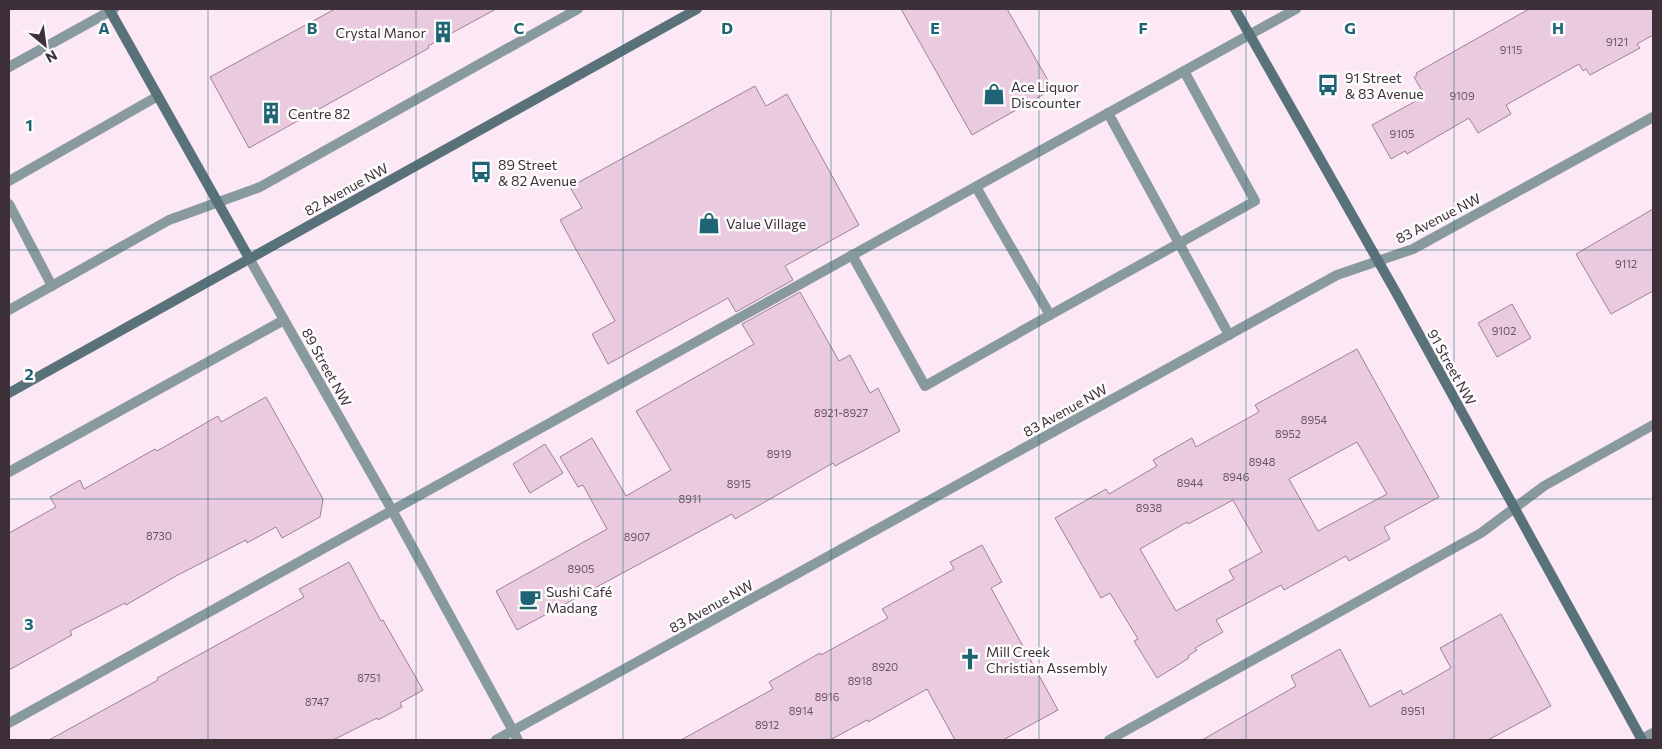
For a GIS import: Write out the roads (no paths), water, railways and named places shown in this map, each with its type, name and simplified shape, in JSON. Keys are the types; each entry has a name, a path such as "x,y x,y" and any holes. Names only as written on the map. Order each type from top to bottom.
{"street":[{"path":"9,67 111,9"},
{"name":"89 Street NW","path":"111,9 217,202 392,510 515,736"},
{"path":"9,310 169,220 260,187 578,9"},
{"name":"82 Avenue NW","path":"9,393 697,9"},
{"name":"91 Street NW","path":"1235,9 1378,262 1641,740"},
{"path":"9,722 1296,9"},
{"path":"852,255 925,386 1255,202 1184,71"},
{"path":"9,181 158,96"},
{"path":"1108,113 1229,335"},
{"name":"83 Avenue NW","path":"496,740 515,736 1337,275 1413,249 1653,117"},
{"path":"976,187 1050,315"},
{"path":"9,204 52,286"},
{"path":"9,472 284,320"},
{"path":"1109,740 1481,533 1544,486 1653,425"},
{"path":"1641,740 1653,733"}],"place":[{"name":"Crystal Manor","path":"443,32"},
{"name":"91 Street & 83 Avenue","path":"1328,85"},
{"name":"Ace Liquor Discounter","path":"994,94"},
{"name":"Centre 82","path":"271,113"},
{"name":"89 Street & 82 Avenue","path":"481,172"},
{"name":"Value Village","path":"709,223"},
{"name":"Sushi Café Madang","path":"530,599"},
{"name":"Mill Creek Christian Assembly","path":"970,659"}]}
